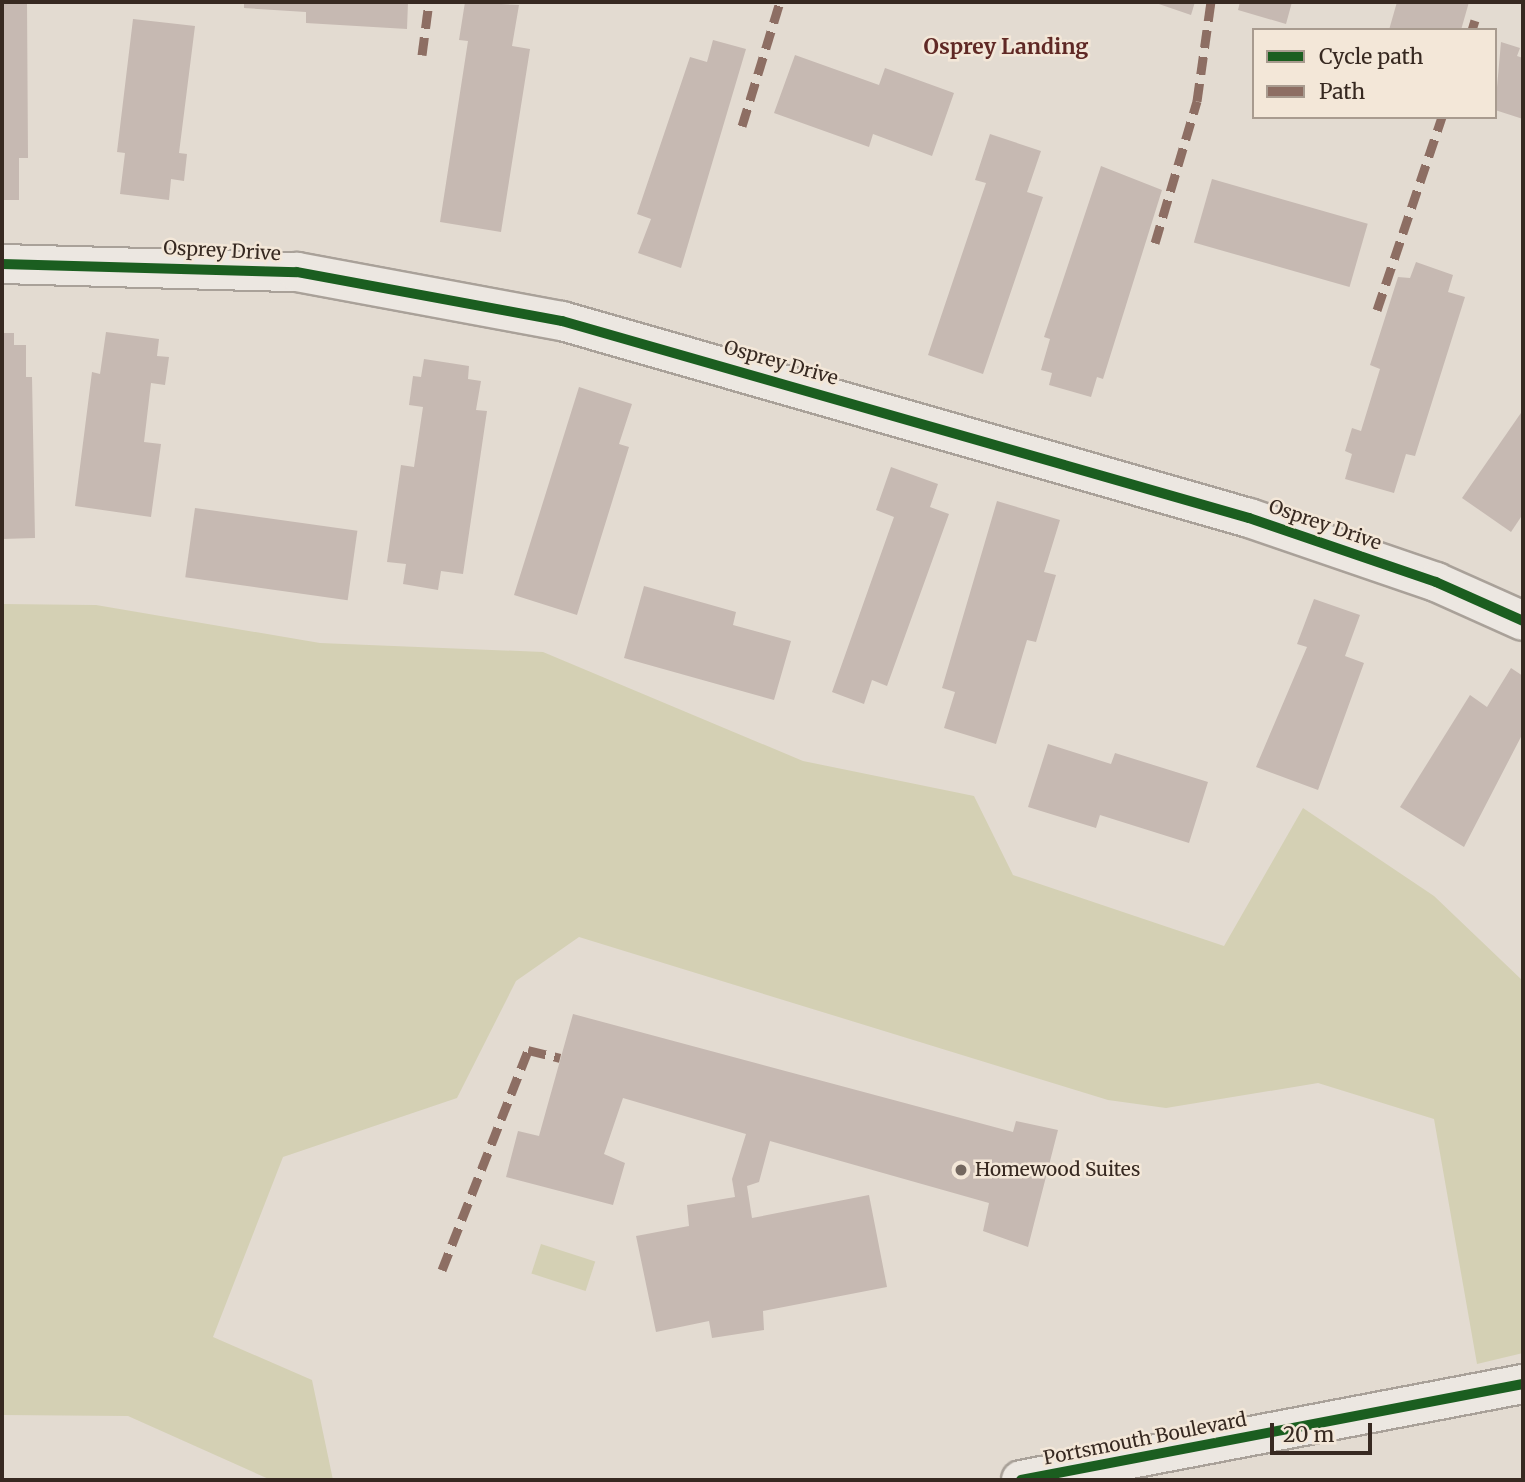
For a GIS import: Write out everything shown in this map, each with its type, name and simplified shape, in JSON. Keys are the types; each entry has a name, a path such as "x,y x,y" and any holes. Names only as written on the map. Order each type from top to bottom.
{"street":[{"name":"Osprey Drive","path":"2,264 298,272 562,321 1250,518 1436,582 1523,621"},
{"name":"Portsmouth Boulevard","path":"1021,1480 1523,1384"}],"shaded area":[{"path":"2,604 96,605 320,643 543,652 803,761 974,796 1013,875 1224,946 1303,808 1434,896 1523,981 1523,1353 1477,1364 1434,1119 1318,1083 1166,1108 1108,1100 579,937 516,981 457,1098 283,1157 213,1337 312,1380 333,1480 271,1480 128,1416 2,1415"},
{"path":"541,1244 595,1262 586,1291 531,1273"}],"building":[{"path":"2,2 27,2 28,158 19,158 19,200 2,200"},
{"path":"244,2 408,2 407,29 306,23 306,12 244,8"},
{"path":"465,2 519,5 512,46 530,49 501,232 440,222 468,41 459,40"},
{"path":"1153,2 1195,2 1191,15"},
{"path":"1240,2 1292,2 1286,24 1238,10"},
{"path":"1397,2 1469,2 1462,28 1390,28"},
{"path":"133,19 195,26 179,153 187,154 184,181 171,179 169,200 120,194 125,153 117,152"},
{"path":"713,40 746,49 681,268 638,253 651,219 637,214 690,57 707,62"},
{"path":"1501,42 1520,48 1517,56 1523,58 1523,119 1497,111"},
{"path":"795,55 879,85 885,68 954,93 932,156 873,134 869,147 774,113"},
{"path":"990,134 1041,151 1027,192 1043,197 983,374 928,355 986,183 975,180"},
{"path":"1101,166 1162,190 1103,379 1097,377 1091,397 1049,385 1052,373 1041,370 1050,339 1044,337"},
{"path":"1212,179 1368,224 1350,287 1194,242"},
{"path":"1416,262 1453,275 1448,292 1465,297 1415,456 1406,454 1394,493 1345,479 1352,454 1345,451 1352,428 1361,431 1380,369 1370,365 1398,277 1410,278"},
{"path":"106,332 159,339 157,356 169,357 165,385 151,383 144,442 161,444 151,517 75,506 92,372 100,374"},
{"path":"2,333 14,333 14,345 26,345 26,377 32,377 35,538 2,539"},
{"path":"424,359 469,366 468,379 481,381 476,410 487,411 463,574 441,571 438,590 403,584 406,564 387,562 401,465 414,467 423,407 409,405 413,376 421,377"},
{"path":"579,387 632,404 619,444 629,447 577,615 514,595"},
{"path":"1523,410 1523,514 1511,532 1462,498"},
{"path":"891,467 938,484 930,507 949,514 887,686 872,680 864,704 832,692 894,517 876,510"},
{"path":"997,501 1060,520 1044,572 1056,575 1036,642 1027,640 996,744 944,728 955,692 942,688"},
{"path":"195,508 357,531 348,600 185,577"},
{"path":"644,586 736,612 733,625 791,641 774,700 624,658"},
{"path":"1314,599 1360,615 1345,656 1364,663 1318,790 1256,767 1307,647 1297,644"},
{"path":"1511,668 1523,676 1523,733 1464,847 1400,807 1470,695 1487,707"},
{"path":"1048,744 1111,764 1115,753 1208,782 1189,843 1100,815 1096,828 1028,807"},
{"name":"Homewood Suites","path":"573,1014 1013,1132 1016,1121 1058,1130 1028,1247 983,1231 989,1203 770,1141 759,1182 747,1186 752,1218 869,1195 887,1287 763,1311 764,1330 712,1338 709,1321 656,1332 636,1236 689,1226 687,1205 735,1197 732,1179 746,1134 623,1098 604,1154 625,1163 613,1205 506,1177 518,1131 539,1136"}],"marked path":[{"path":"422,55 429,2"},
{"path":"742,126 780,2"},
{"path":"1155,243 1197,101 1211,2"},
{"path":"1473,28 1475,20"},
{"path":"1377,310 1441,119"},
{"path":"442,1270 528,1050 560,1058"}],"cycle path":[{"path":"2,264 297,272 562,321 1249,518 1436,582 1523,621"},
{"path":"1021,1480 1523,1384"}],"place":[{"name":"Homewood Suites","path":"961,1170"}],"district":[{"name":"Osprey Landing","path":"1006,47"}]}
